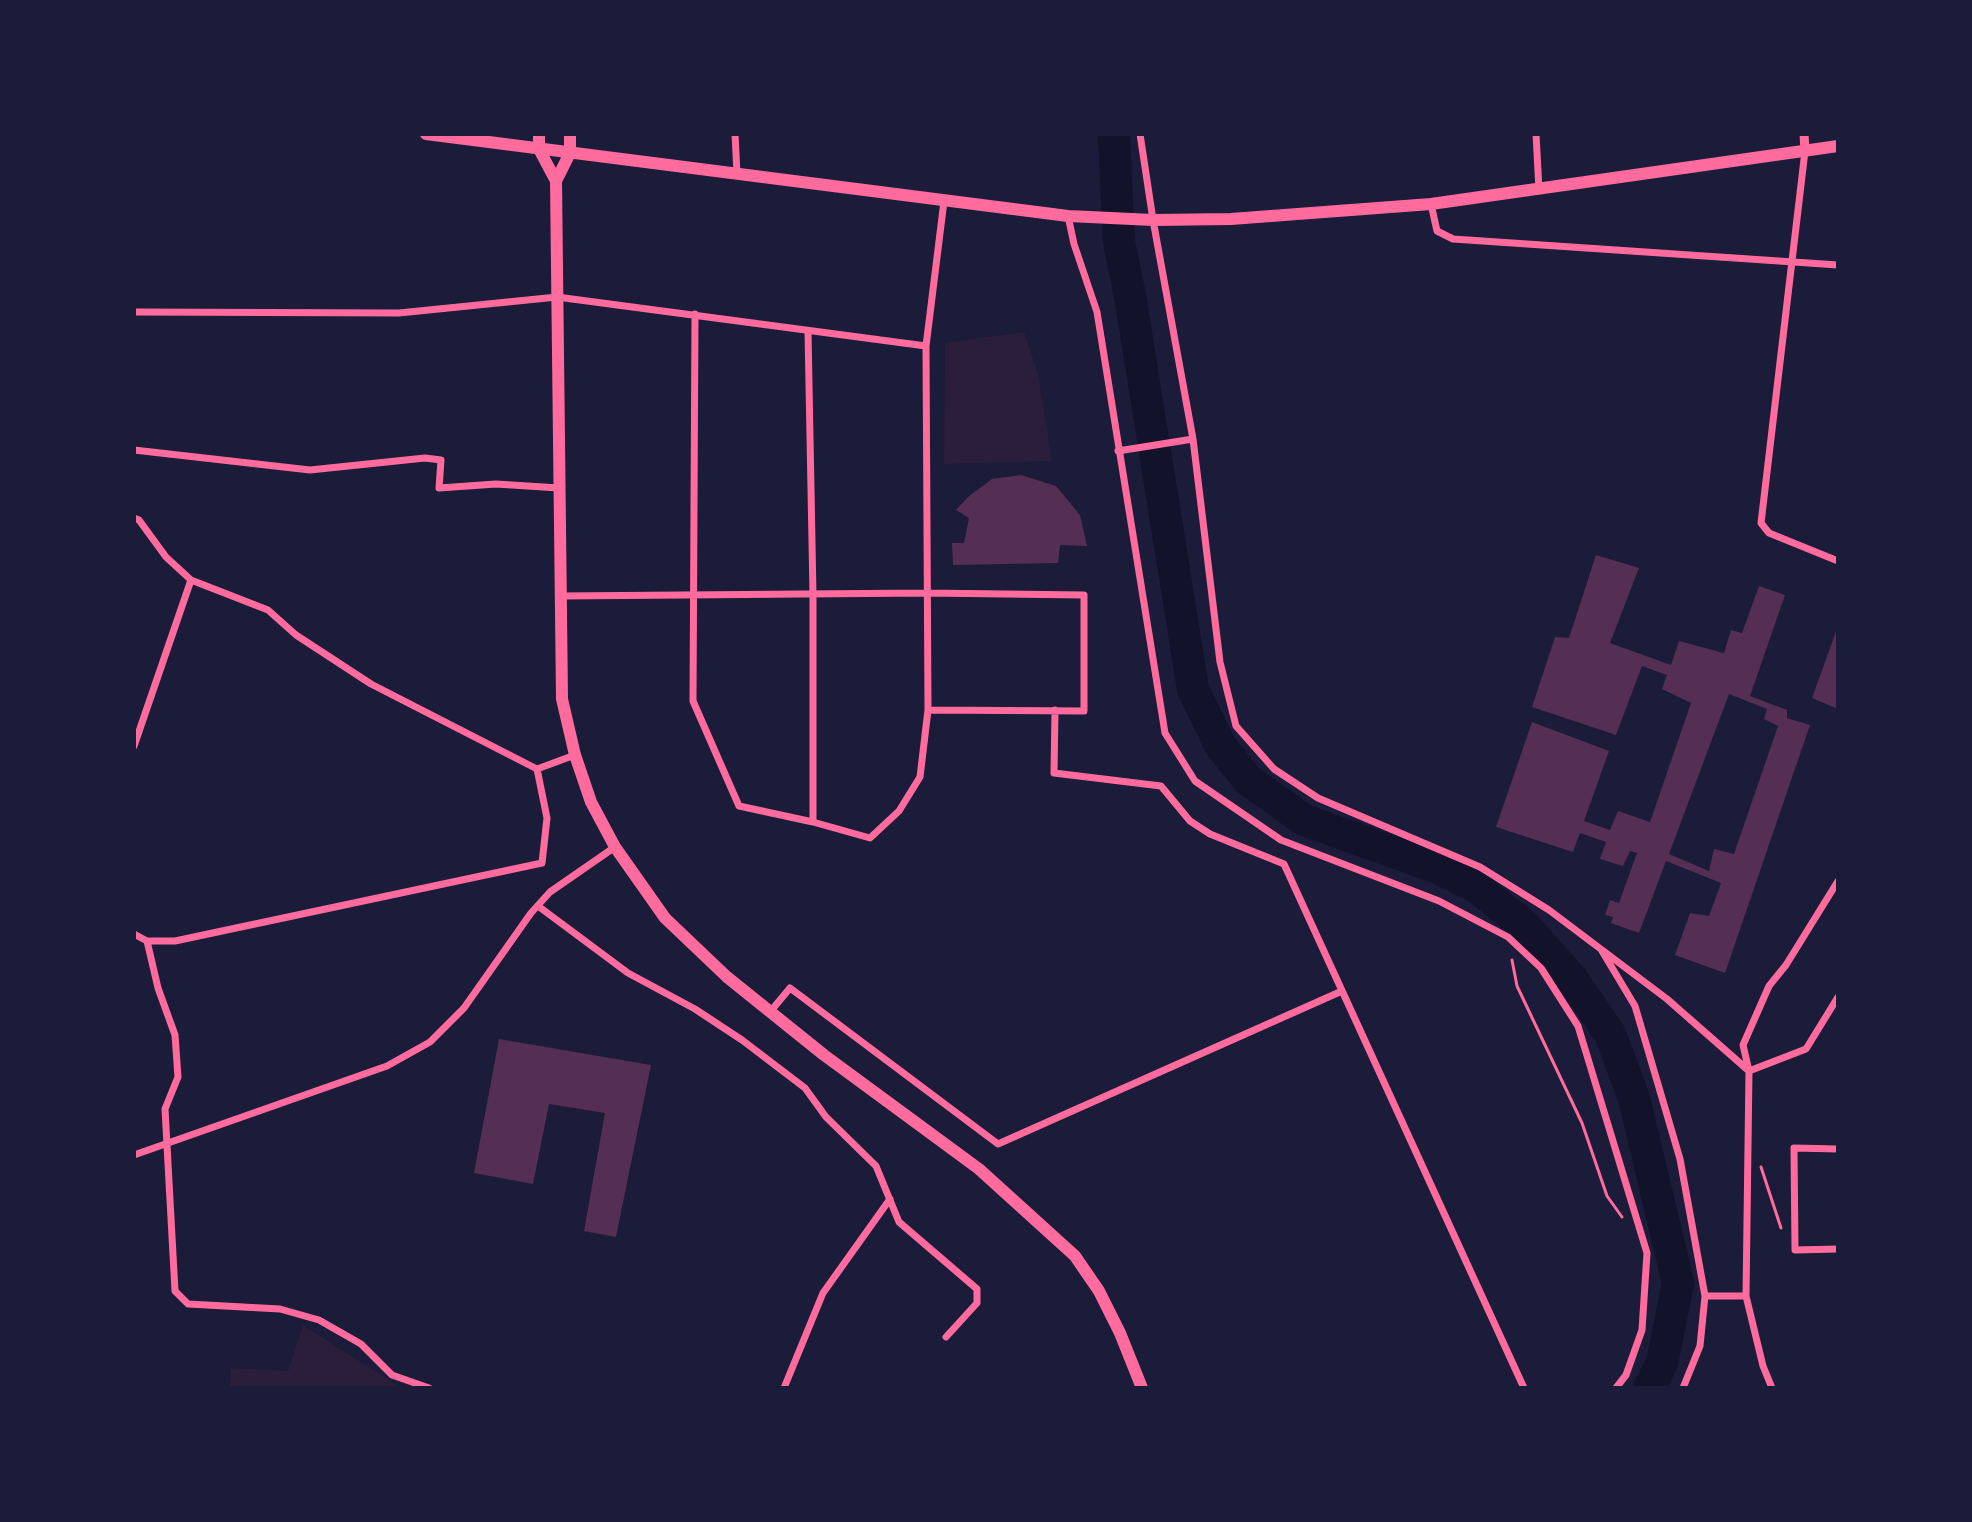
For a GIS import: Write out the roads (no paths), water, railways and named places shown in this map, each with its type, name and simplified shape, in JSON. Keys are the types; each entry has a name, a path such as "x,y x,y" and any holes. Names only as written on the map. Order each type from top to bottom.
{"main road":[{"path":"426,134 1068,216 1147,220 1231,219 1431,204 1838,146"},
{"path":"539,134 539,149 556,181"},
{"path":"570,134 570,153 556,181 562,699 575,755 591,802 615,847 665,918 727,977 979,1169 1075,1256 1099,1291 1142,1388"}],"street":[{"path":"735,134 737,174"},
{"path":"1140,134 1147,220 1193,439 1220,662 1236,726 1274,769 1318,798 1480,867 1599,945 1749,1071"},
{"path":"1536,134 1539,190"},
{"path":"1804,134 1805,151 1793,262 1761,523 1769,533 1838,561"},
{"path":"695,314 693,701 739,806 870,838 899,811 920,777 928,710 926,346 944,201"},
{"path":"1431,204 1437,231 1453,239 1838,265"},
{"path":"1068,216 1097,312 1165,733 1195,781 1281,840 1439,901 1508,937 1541,968 1578,1026 1647,1253 1642,1330 1626,1375 1616,1388"},
{"path":"134,312 399,313 557,297 926,346"},
{"path":"808,331 813,822"},
{"path":"1118,451 1193,439"},
{"path":"134,450 310,470 425,458 441,460 439,488 496,484 559,488"},
{"path":"134,518 139,520 166,557 191,580 268,610 296,635 371,684 537,769 575,755"},
{"path":"134,746 191,580"},
{"path":"561,596 1084,595 1084,711 928,710"},
{"path":"1055,710 1054,773 1161,786 1190,821 1210,834 1284,864 1524,1388"},
{"path":"134,934 147,941 175,941 542,863 547,818 537,769"},
{"path":"134,1155 387,1066 430,1042 464,1008 550,892 615,847"},
{"path":"1772,1388 1763,1366 1746,1296 1749,1071 1743,1045 1769,986 1786,965 1838,881"},
{"path":"538,906 628,973 695,1009 805,1088 826,1117 876,1166 899,1222 977,1289 977,1303 946,1337"},
{"path":"147,941 158,988 175,1035 178,1077 165,1109 175,1291 188,1304 280,1309 319,1320 361,1344 392,1375 429,1388"},
{"path":"1599,945 1635,1006 1680,1159 1705,1296 1700,1346 1683,1388"},
{"path":"770,1012 790,988 998,1144 1342,991"},
{"path":"1749,1071 1806,1049 1838,997"},
{"path":"1838,1149 1794,1148 1795,1250 1838,1249"},
{"path":"784,1388 823,1293 890,1199"},
{"path":"1705,1296 1746,1296"}],"waterway":[{"path":"1114,134 1119,242 1193,689 1220,745 1248,780 1304,820 1438,868 1478,888 1525,926 1573,980 1610,1034 1634,1098 1678,1283 1662,1363 1649,1388"}]}
